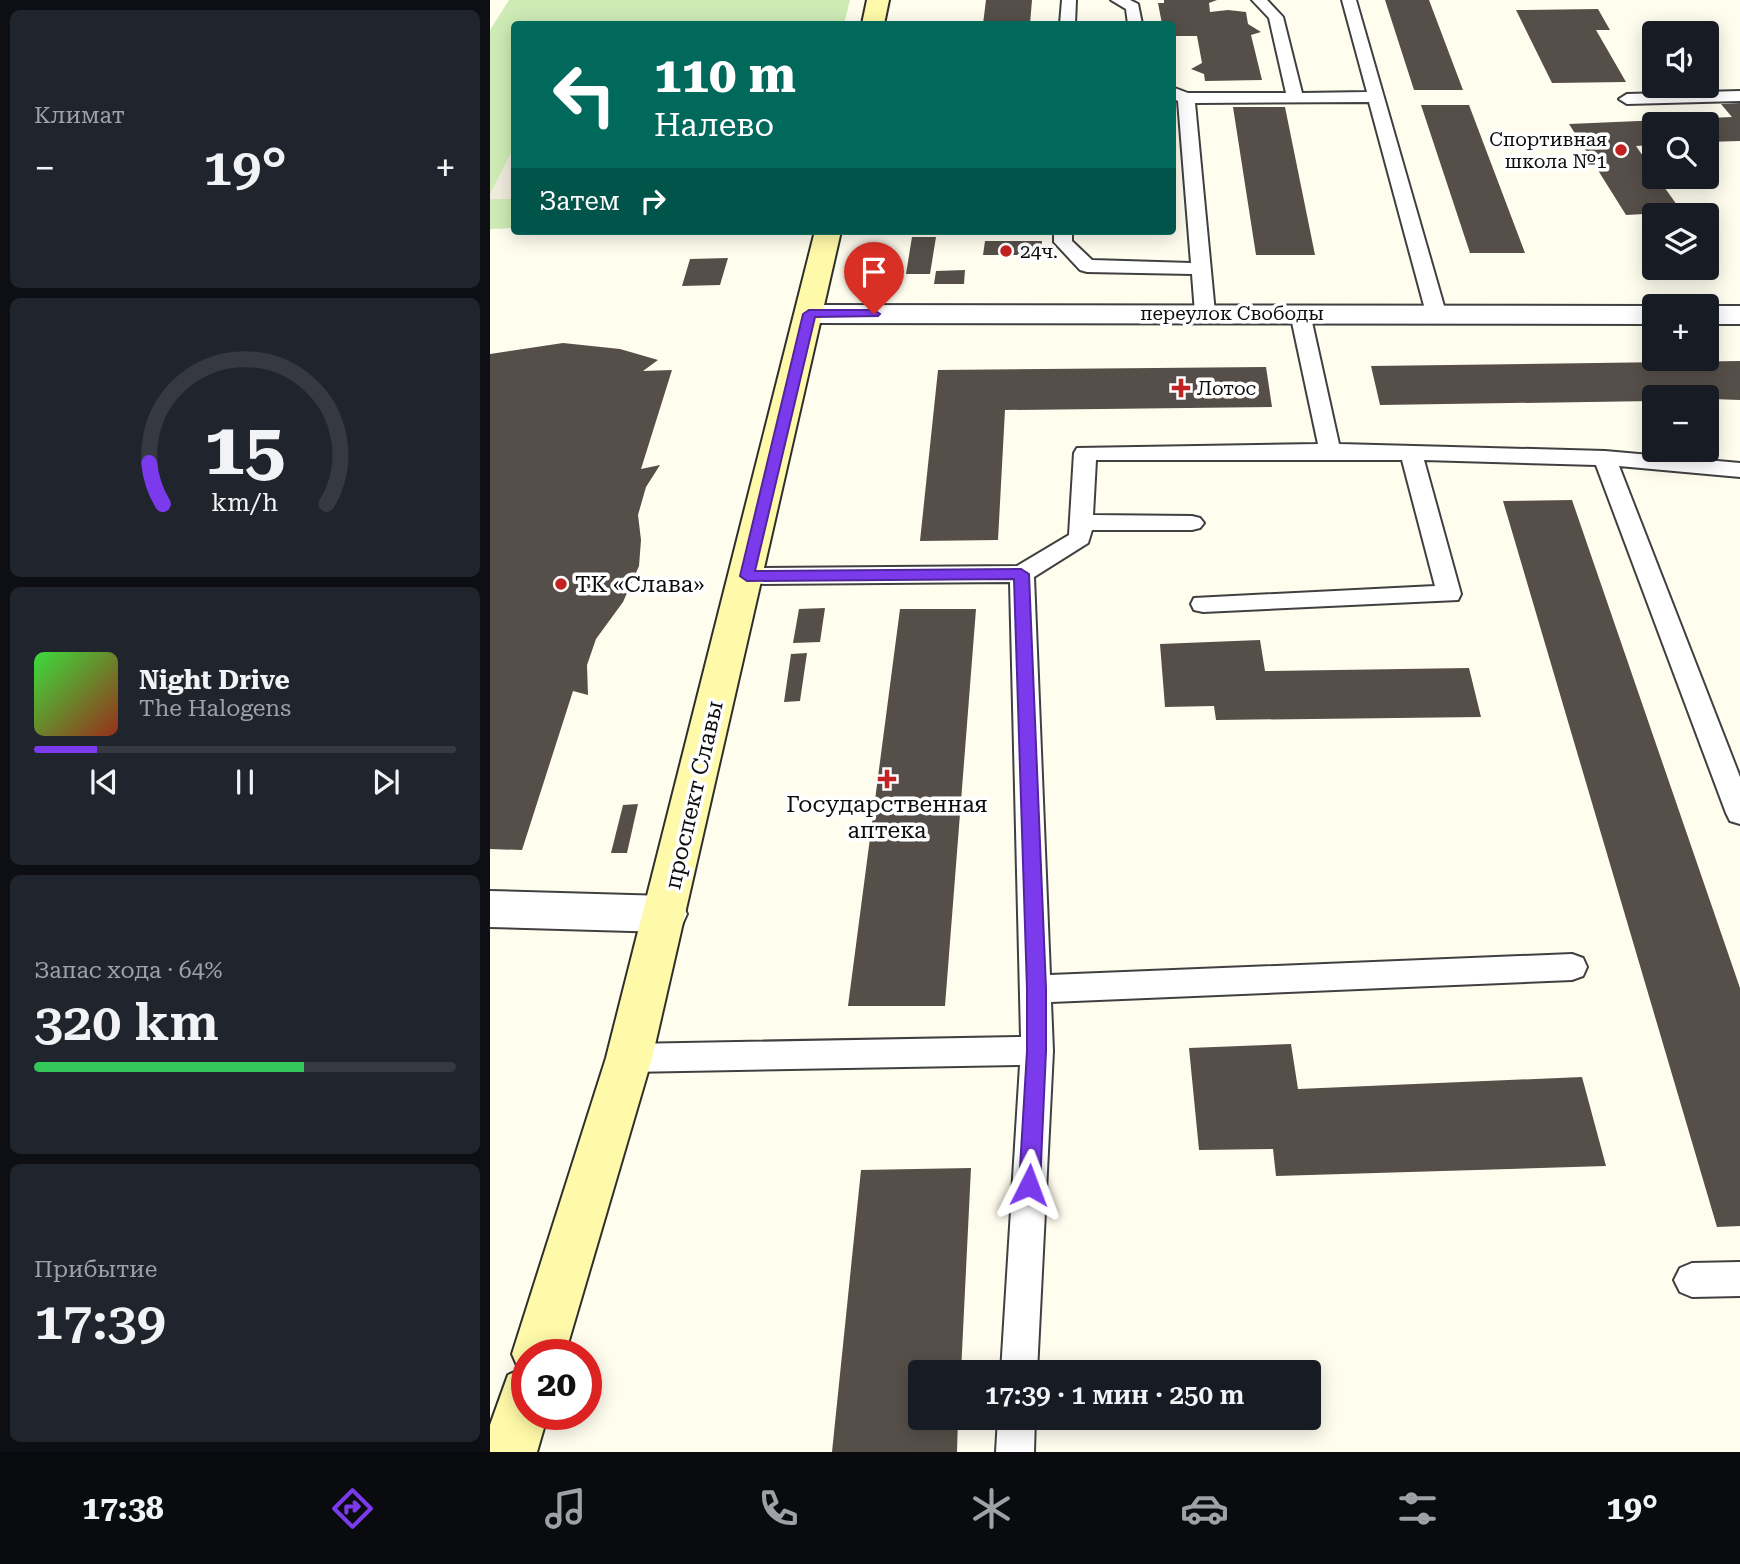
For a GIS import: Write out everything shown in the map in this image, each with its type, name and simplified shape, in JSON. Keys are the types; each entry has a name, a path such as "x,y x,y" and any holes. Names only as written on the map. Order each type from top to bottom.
{"main road":[{"path":"874,21 878,0"},
{"name":"проспект Славы","path":"544,1339 629,1058 666,914 827,235"},
{"path":"509,1452 516,1430"}],"street":[{"name":"переулок Свободы","path":"809,314 1642,315"},
{"path":"1719,315 1740,315"},
{"path":"490,909 666,914"}],"lane":[{"path":"1068,21 1069,0"},
{"path":"1118,0 1133,7 1135,21"},
{"path":"1259,0 1276,17 1295,97"},
{"path":"1349,0 1436,313"},
{"path":"1205,313 1179,95 1377,97"},
{"path":"1627,99 1740,96"},
{"path":"1063,235 1063,242 1087,267 1201,269"},
{"path":"1300,313 1330,451"},
{"path":"747,576 1021,574 1080,538 1085,453 1330,451 1605,458 1740,470"},
{"path":"1203,604 1449,594 1412,455"},
{"path":"1605,458 1740,813"},
{"path":"1081,522 1192,523"},
{"path":"1020,1360 1037,1051 1021,574"},
{"path":"1037,989 1572,967"},
{"path":"629,1058 1037,1051"},
{"path":"1692,1280 1740,1279"},
{"path":"1015,1452 1016,1430"}],"green space":[{"path":"509,0 850,0 845,21 511,21 511,228 490,229 490,30"}],"shaded area":[{"path":"511,153 511,199 490,199"}],"building":[{"path":"986,0 1032,0 1030,21 983,21"},
{"path":"1164,0 1217,0 1209,3 1210,12 1246,12 1248,24 1261,32 1251,35 1262,80 1205,81 1204,74 1191,69 1202,63 1197,36 1176,36 1176,21 1161,21 1158,3 1164,3"},
{"path":"1385,0 1429,0 1463,90 1414,90"},
{"path":"1598,9 1610,30 1596,30 1626,82 1552,83 1516,10"},
{"path":"1740,103 1740,141 1719,142 1719,118 1732,117 1721,104"},
{"path":"1421,105 1469,105 1525,253 1470,253"},
{"path":"1233,107 1285,107 1315,255 1256,255"},
{"path":"1642,121 1642,146 1636,146 1642,155 1642,189 1666,189 1676,203 1642,203 1642,214 1626,215 1569,124"},
{"path":"912,237 936,237 930,274 906,274"},
{"path":"985,241 1042,241 1041,255 983,255"},
{"path":"728,258 720,285 682,286 690,259"},
{"path":"965,270 964,284 934,284 936,271"},
{"name":"ТК «Слава»","path":"563,343 620,349 658,360 643,371 672,370 641,469 660,465 646,487 638,515 641,540 639,566 623,602 596,639 587,665 588,695 573,691 522,850 490,849 490,354"},
{"path":"1719,361 1740,361 1740,400 1719,399 1719,385 1642,385 1642,401 1380,405 1371,366 1642,362 1642,371 1719,371"},
{"path":"1266,367 1272,407 1005,410 998,540 920,541 938,370"},
{"path":"1572,500 1740,988 1740,1226 1717,1227 1503,501"},
{"path":"825,608 820,642 793,643 799,609"},
{"path":"900,609 976,609 945,1006 848,1006"},
{"path":"1260,640 1265,671 1469,668 1481,717 1216,720 1214,706 1165,707 1160,644"},
{"path":"807,653 800,701 784,702 791,654"},
{"path":"638,804 627,853 611,853 623,805"},
{"path":"1291,1044 1298,1089 1582,1077 1606,1166 1276,1176 1273,1149 1199,1150 1189,1048"},
{"path":"971,1168 962,1360 908,1360 908,1430 958,1430 957,1452 832,1452 861,1170"}],"place":[{"name":"Спортивная школа №1","path":"1621,150"},
{"name":"24ч.","path":"1006,251"},
{"name":"Лотос","path":"1181,388"},
{"name":"ТК «Слава»","path":"561,584"},
{"name":"Государственная аптека","path":"887,779"}],"route":[{"path":"874,314 809,314 747,576 1021,574 1037,989 1037,1051 1029,1185"}]}
